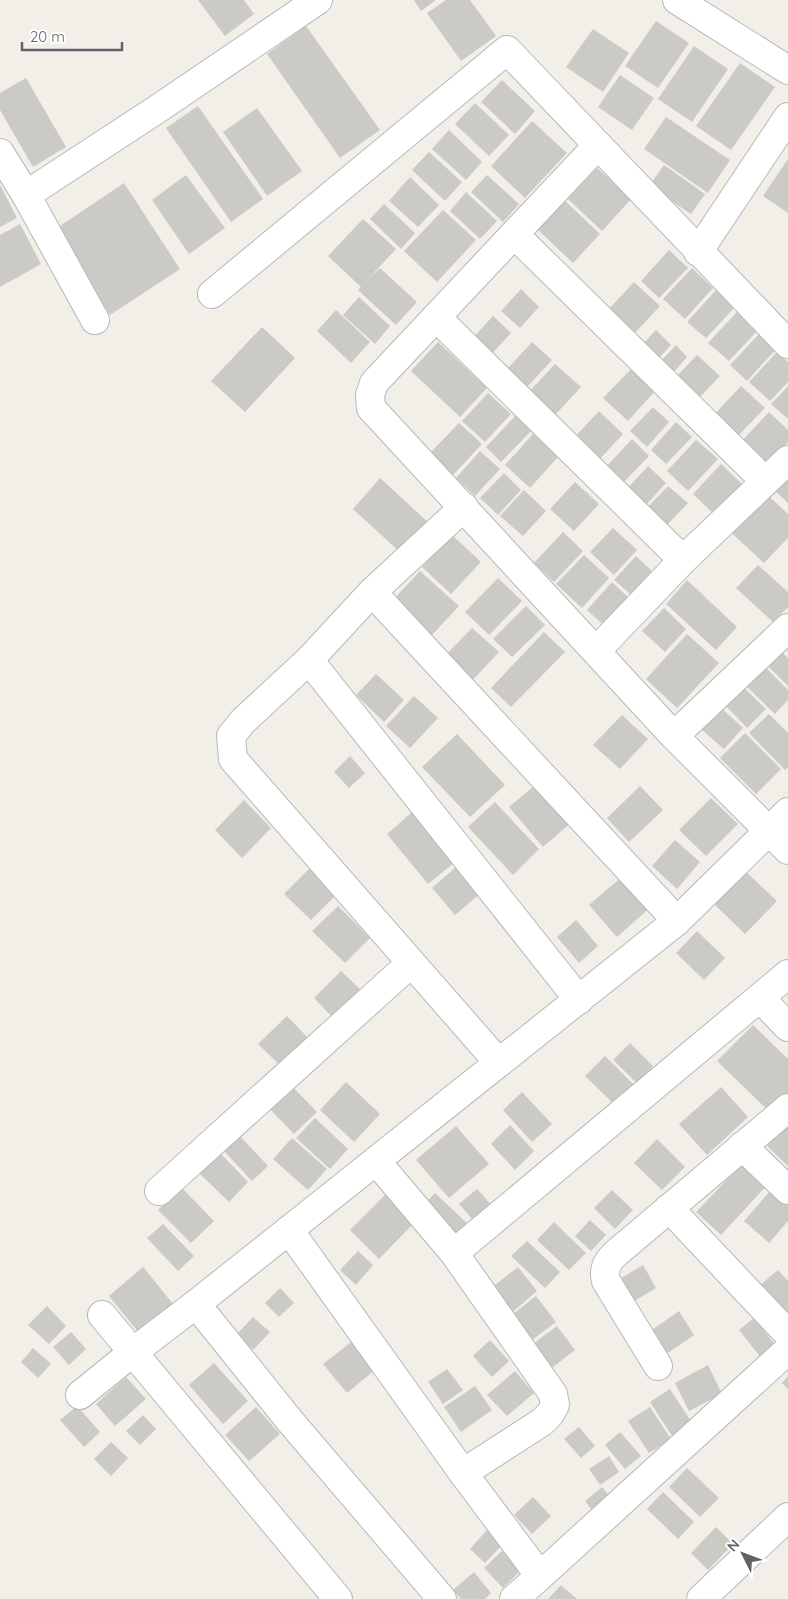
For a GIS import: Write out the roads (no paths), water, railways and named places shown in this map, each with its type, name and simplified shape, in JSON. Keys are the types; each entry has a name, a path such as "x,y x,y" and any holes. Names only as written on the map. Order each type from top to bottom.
{"street":[{"path":"26,195 159,108 318,0"},
{"path":"677,0 788,70"},
{"path":"212,294 506,50 788,344"},
{"path":"698,252 788,117"},
{"path":"80,1395 579,1000 677,921 782,831 674,736 597,650 371,408 370,394 374,383 598,145"},
{"path":"0,152 95,320"},
{"path":"514,234 765,481"},
{"path":"436,317 683,560"},
{"path":"597,650 683,560 788,460"},
{"path":"464,508 372,592 309,660 243,721 231,736 233,759 499,1064"},
{"path":"372,592 677,921"},
{"path":"674,736 788,628"},
{"path":"309,660 579,1000"},
{"path":"159,1191 411,963"},
{"path":"454,1253 788,974"},
{"path":"760,998 788,1027"},
{"path":"658,1366 606,1281 604,1273 611,1258 788,1108"},
{"path":"742,1146 788,1190"},
{"path":"376,1161 454,1253 553,1394 555,1405 542,1422 463,1473"},
{"path":"670,1208 788,1334"},
{"path":"289,1230 463,1473 540,1576"},
{"path":"196,1304 297,1428 442,1599"},
{"path":"102,1315 338,1599"},
{"path":"514,1599 788,1350"},
{"path":"701,1599 788,1517"}]}
